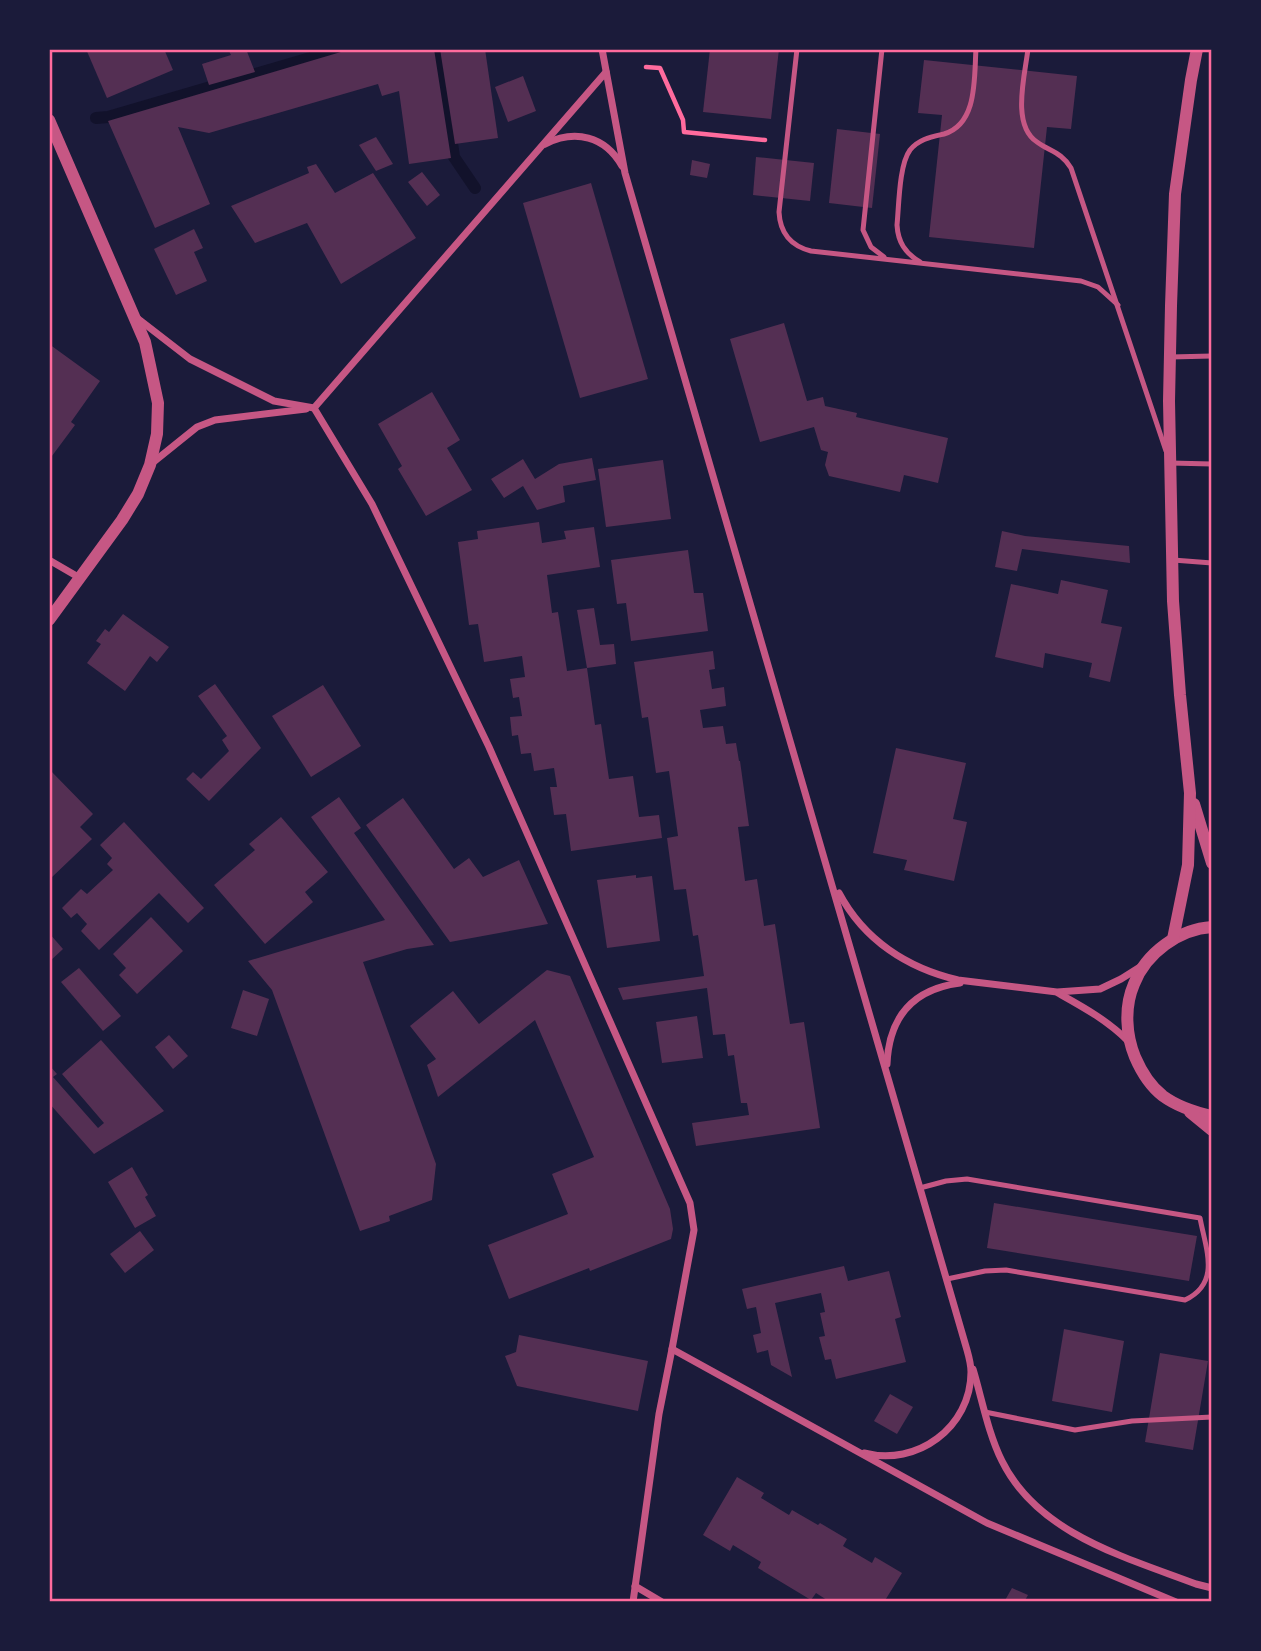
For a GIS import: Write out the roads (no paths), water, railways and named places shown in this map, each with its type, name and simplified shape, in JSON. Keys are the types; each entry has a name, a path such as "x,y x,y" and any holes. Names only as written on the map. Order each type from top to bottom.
{"street":[{"path":"602,49 625,173 997,1451 1014,1483 1030,1501 1058,1524 1118,1554 1212,1588"},
{"path":"1173,939 1188,865 1191,793 1173,601 1170,357 1175,194 1197,49"},
{"path":"150,465 197,427 215,420 314,408 606,72"},
{"path":"49,120 145,342 158,403 157,434 150,465 138,494 49,620"},
{"path":"540,148 559,138 573,135 587,137 610,150 625,173"},
{"path":"134,315 190,359 274,401 314,408 372,504 489,747 690,1203 694,1230 659,1415 633,1602"},
{"path":"49,560 80,578"},
{"path":"1191,793 1212,863"},
{"path":"825,860 842,900 859,923 880,944 904,960 930,972 958,980 1057,992 1100,989 1121,979 1173,939 1200,928 1212,927"},
{"path":"1150,959 1134,984 1127,1014 1130,1044 1141,1071 1154,1087 1212,1130"},
{"path":"886,1071 888,1046 894,1027 905,1010 919,996 937,987 978,982"},
{"path":"1057,992 1100,1016 1130,1044"},
{"path":"1186,1110 1212,1116"},
{"path":"672,1349 986,1523 1176,1602"},
{"path":"847,1446 867,1454 889,1456 911,1453 930,1444 948,1430 960,1413 968,1393 971,1371 967,1350"},
{"path":"635,1586 662,1602"}],"lane":[{"path":"797,49 779,212 787,238 802,249 811,251 1081,281 1098,286 1118,305"},
{"path":"882,49 863,230 871,247 886,258 895,260"},
{"path":"929,264 920,262 905,251 898,234 903,168 905,159 916,144 950,132 964,120 971,104 976,49"},
{"path":"1028,49 1021,109 1024,128 1036,142 1059,154 1071,168 1170,463 1212,464"},
{"path":"1170,357 1212,356"},
{"path":"1172,559 1212,563"},
{"path":"920,1188 967,1179 1200,1218 1209,1265 1206,1283 1196,1295 1185,1300 1006,1270 985,1271 947,1279"},
{"path":"985,1412 1075,1430 1132,1421 1212,1417"}],"waterway":[{"path":"96,118 108,117 341,49"},
{"path":"438,49 454,157 475,188"}]}
